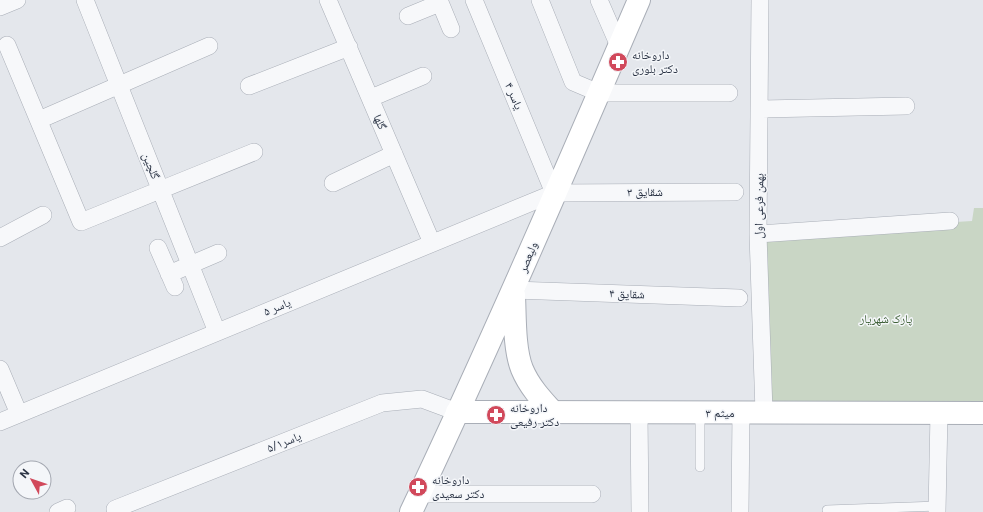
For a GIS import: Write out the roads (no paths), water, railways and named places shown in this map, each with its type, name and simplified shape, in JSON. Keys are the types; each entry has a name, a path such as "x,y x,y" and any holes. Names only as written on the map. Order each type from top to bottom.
{"street":[{"path":"0,7 17,0"},
{"name":"گلچین","path":"85,0 217,332"},
{"name":"گلها","path":"328,0 432,243"},
{"name":"یاسر ۴","path":"474,0 554,193"},
{"path":"540,0 573,82 599,93 729,93"},
{"path":"599,0 619,46"},
{"name":"ولیعصر","path":"416,503 514,290 554,193 639,0"},
{"name":"بهمن فرعی اول","path":"760,0 758,234 764,412"},
{"path":"408,16 440,1 451,29"},
{"path":"7,45 81,222 254,152"},
{"path":"39,120 209,46"},
{"path":"249,86 349,47"},
{"path":"370,98 424,76"},
{"path":"759,109 906,106"},
{"path":"333,183 394,154"},
{"name":"شقایق ۳","path":"554,193 735,192"},
{"name":"یاسر ۵","path":"0,422 554,193"},
{"path":"0,238 43,215"},
{"path":"758,234 950,221"},
{"path":"158,248 172,281 191,266 218,254"},
{"path":"514,290 515,333 522,369 536,393 553,412"},
{"name":"شقایق ۴","path":"514,290 739,298"},
{"path":"0,368 19,414"},
{"name":"یاسر۵/۱","path":"115,509 382,403 422,399 457,412"},
{"name":"میثم ۳","path":"457,412 983,413"},
{"path":"640,412 640,512"},
{"path":"740,412 740,512"},
{"path":"938,509 940,413"},
{"path":"416,503 592,494"}],"lane":[{"path":"700,413 700,467"},
{"path":"827,510 938,509"}],"place":[{"name":"داروخانه دکتر بلوری","path":"618,62"},
{"name":"داروخانه دکتر رفیعی","path":"496,415"},
{"name":"داروخانه دکتر سعیدی","path":"418,487"}],"park label":[{"name":"پارک شهریار","path":"886,319"}]}
